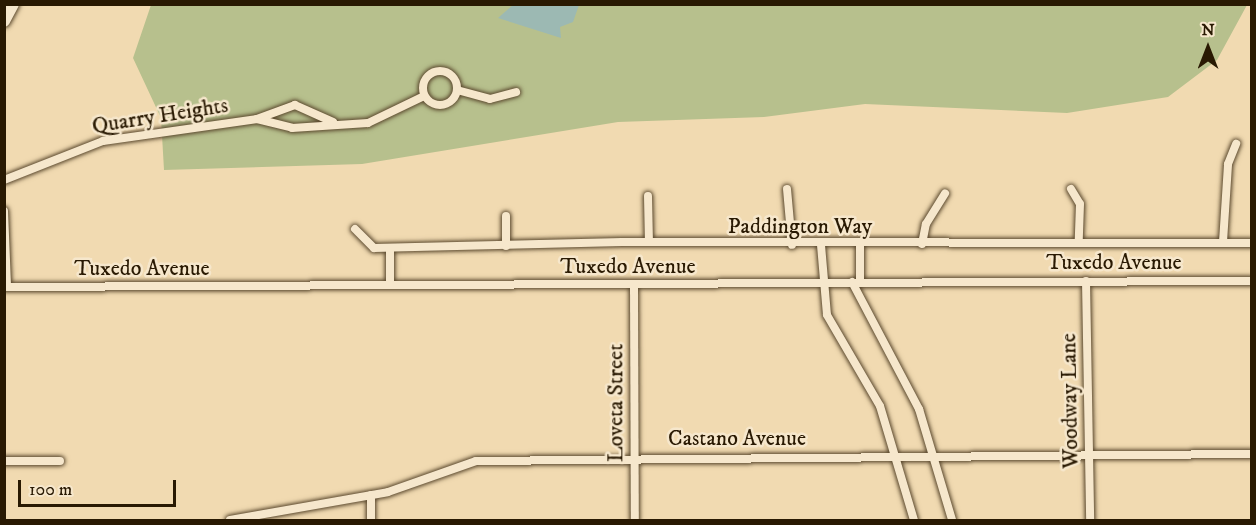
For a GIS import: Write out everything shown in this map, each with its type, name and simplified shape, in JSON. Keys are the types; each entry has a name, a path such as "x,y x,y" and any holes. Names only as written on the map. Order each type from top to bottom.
{"main road":[{"path":"4,21 13,4"}],"street":[{"path":"438,70 453,77 457,90 444,105 424,96 424,79 438,70"},
{"path":"457,90 490,99 516,92"},
{"name":"Quarry Heights","path":"257,119 292,128 333,122 381,120 424,96"},
{"name":"Quarry Heights","path":"4,180 102,141 257,119 295,105 333,122"},
{"path":"1223,242 1228,164 1236,144"},
{"path":"787,189 792,245"},
{"path":"1071,189 1080,204 1080,241"},
{"path":"922,244 926,224 945,193"},
{"path":"648,196 648,242"},
{"path":"4,211 6,287"},
{"path":"506,216 506,246"},
{"name":"Paddington Way","path":"356,229 374,248 648,242 792,245 1080,241 1251,243"},
{"path":"860,244 856,282 920,409 930,456 952,520"},
{"path":"820,245 827,315 880,406 914,520"},
{"path":"390,248 390,285"},
{"name":"Woodway Lane","path":"1086,281 1090,520"},
{"name":"Tuxedo Avenue","path":"6,287 1251,281"},
{"name":"Loveta Street","path":"634,285 635,520"},
{"name":"Castano Avenue","path":"230,520 371,495 476,461 1089,452 1251,454"},
{"path":"4,461 60,461"},
{"path":"371,495 371,520"}],"green space":[{"path":"151,5 1247,5 1217,60 1168,97 1067,113 865,104 764,117 618,122 362,164 164,170 161,118 133,58"}],"water":[{"path":"513,5 579,5 573,22 560,27 561,38 498,18"}]}
